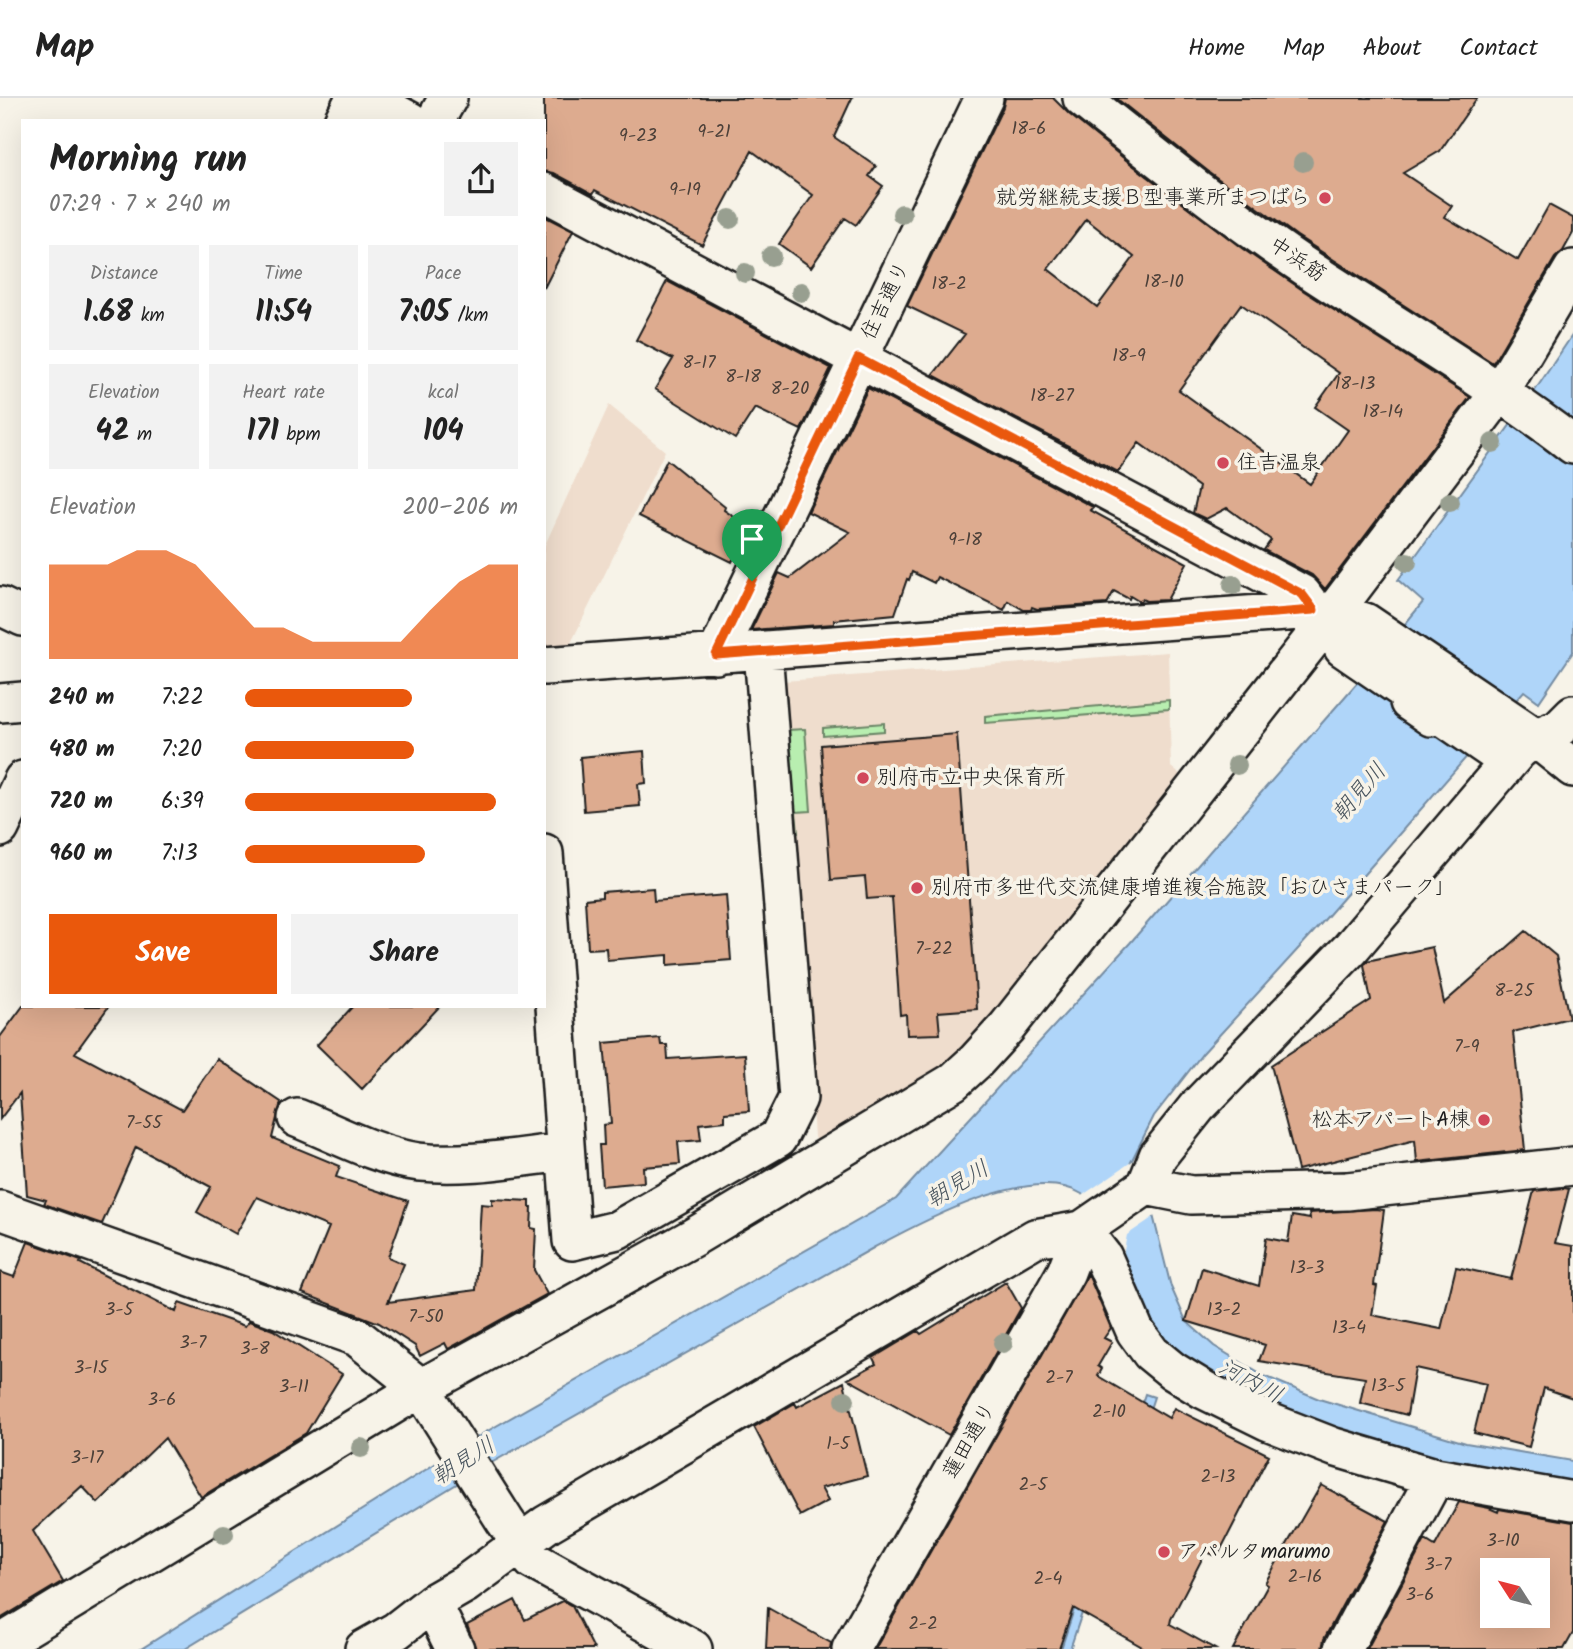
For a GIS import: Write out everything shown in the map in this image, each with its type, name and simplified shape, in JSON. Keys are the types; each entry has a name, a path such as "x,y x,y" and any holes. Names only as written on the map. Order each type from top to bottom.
{"street":[{"path":"344,119 355,98"},
{"path":"367,98 406,119"},
{"path":"436,119 448,98"},
{"name":"住吉通り","path":"716,655 984,98"},
{"name":"中浜筋","path":"1082,98 1214,203 1314,273 1512,400 1573,445"},
{"path":"546,193 1302,594 1338,615 1524,740 1573,768"},
{"path":"0,1644 426,1396 953,1082 999,1036 1512,400 1573,269"},
{"path":"0,606 21,616"},
{"path":"546,666 1338,615"},
{"path":"546,881 572,1241 617,1230 778,1138 799,1098 763,651"},
{"path":"0,703 21,701"},
{"path":"364,1649 396,1631 432,1603 465,1584 512,1532 547,1524 1035,1238 1087,1226 1146,1186 1158,1156 1197,1107 1350,949 1518,751 1524,740 1559,729 1573,714"},
{"path":"0,828 21,784"},
{"path":"297,1118 390,1155 418,1161 448,1163 565,1152"},
{"path":"1146,1186 1191,1195 1347,1191 1573,1166"},
{"path":"0,1210 357,1337 426,1396 532,1560 693,1649"},
{"path":"1087,1226 1135,1331 1151,1353 1173,1371 1204,1390 1267,1422 1334,1447 1435,1477 1573,1501"},
{"name":"蓮田通り","path":"851,1649 1066,1272 1087,1226"},
{"path":"1343,1649 1435,1477"},
{"path":"432,1603 456,1649"}],"shaded area":[{"path":"609,405 665,451 569,647 546,649 546,543"},
{"path":"1168,652 1171,767 1183,777 1031,974 956,1059 822,1149 814,1137 784,681"}],"green space":[{"path":"1169,700 1169,709 985,723 985,716"},
{"path":"884,723 884,731 823,736 823,728"},
{"path":"805,729 811,811 796,812 798,833 794,833 787,730"}],"water":[{"path":"1573,334 1573,652 1539,702 1524,691 1319,926 1203,1053 1154,1116 1130,1164 1153,1215 1171,1287 1186,1321 1214,1346 1262,1375 1319,1399 1466,1443 1573,1461 1573,1495 1454,1472 1246,1403 1158,1341 1082,1194 1060,1186 1034,1186 1006,1190 977,1199 920,1223 875,1247 493,1462 185,1649 141,1649 484,1433 896,1199 1130,943 1356,684 1423,602 1398,580"},
{"path":"1145,1394 1154,1397 1070,1649 1061,1649"}],"pier":[{"path":"1137,1158 1133,1164 1155,1216 1127,1235 1120,1271 1080,1197"}],"building":[{"path":"544,98 852,98 834,137 876,166 869,176 883,186 856,225 845,218 811,267 779,244 813,195 752,151 702,245 595,190 593,194 546,171"},
{"path":"1005,98 1053,98 1126,160 1243,249 1470,397 1325,589 1312,575 1264,550 1271,540 1227,508 1206,519 1193,513 1199,487 1139,443 1118,472 933,375 965,334 907,306","holes":["1086,219 1134,257 1097,307 1048,269","1241,304 1339,373 1315,407 1348,430 1310,484 1179,390"]},
{"path":"1116,98 1477,98 1440,151 1403,173 1452,206 1445,217 1518,260 1549,205 1573,218 1573,233 1563,251 1555,258 1493,363 1297,236 1209,172"},
{"path":"546,217 573,231 546,284"},
{"path":"667,281 831,368 801,430 755,408 735,439 655,389 673,359 636,340"},
{"path":"868,388 1093,507 1090,510 1187,563 1167,600 1142,599 1140,602 1114,591 1107,604 1037,609 1032,607 1031,610 1024,610 1008,601 1004,610 937,577 934,583 912,572 895,614 834,620 834,624 751,630 779,573 790,578 850,532 808,512"},
{"path":"667,460 725,507 724,510 749,527 732,562 639,516"},
{"name":"別府市多世代交流健康増進複合施設「おひさまパーク」","path":"957,734 977,1009 938,1012 940,1034 907,1035 906,1014 900,1015 892,897 867,899 865,877 831,880 821,745"},
{"path":"644,751 646,783 638,784 640,806 584,811 580,757"},
{"path":"653,888 654,901 726,895 731,960 668,965 668,955 607,960 606,948 588,949 585,899 602,897 602,892"},
{"path":"1526,931 1556,956 1569,1018 1513,1032 1525,1150 1417,1162 1415,1140 1298,1170 1271,1065 1371,1000 1364,965 1367,961 1432,947 1444,1003"},
{"path":"22,1008 108,1008 75,1053 182,1110 217,1059 281,1102 272,1138 340,1166 336,1177 408,1201 388,1257 404,1264 388,1302 476,1290 481,1204 492,1205 492,1199 530,1201 531,1228 536,1229 534,1270 547,1294 448,1349 445,1343 420,1356 415,1346 379,1323 302,1293 329,1227 257,1197 236,1234 197,1212 211,1187 136,1147 102,1224 44,1204 46,1200 27,1195 20,1093 0,1119 0,1037"},
{"path":"351,1008 438,1008 362,1089 317,1045"},
{"path":"660,1038 661,1045 667,1045 668,1059 745,1054 749,1111 725,1113 725,1121 699,1124 701,1140 678,1142 680,1164 643,1167 644,1182 602,1186 599,1145 604,1145 603,1125 611,1124 604,1043"},
{"path":"1569,1189 1555,1243 1573,1246 1573,1398 1544,1388 1529,1447 1474,1433 1486,1384 1415,1368 1407,1415 1360,1403 1365,1378 1259,1361 1265,1345 1186,1321 1202,1268 1259,1286 1266,1238 1288,1242 1292,1216 1310,1219 1309,1213 1376,1209 1384,1210 1372,1315 1441,1329 1456,1267 1511,1279 1534,1191"},
{"path":"28,1242 81,1261 80,1263 176,1312 179,1303 245,1326 249,1321 273,1330 342,1374 306,1433 201,1497 165,1438 98,1503 82,1486 33,1531 63,1581 0,1619 0,1272 14,1277"},
{"path":"1088,1274 1111,1328 1104,1338 1112,1342 1098,1366 1102,1369 1098,1376 1169,1418 1174,1408 1269,1455 1217,1557 1206,1551 1171,1619 1170,1624 1215,1649 1146,1649 1073,1608 1059,1649 875,1649"},
{"path":"1006,1282 1021,1308 949,1435 848,1379 876,1364 873,1358 918,1331 921,1334"},
{"path":"844,1382 867,1476 821,1488 828,1501 800,1516 754,1427 795,1403 797,1407"},
{"path":"1321,1485 1388,1521 1324,1639 1322,1649 1233,1649 1268,1585 1265,1583"},
{"path":"1459,1502 1498,1512 1499,1509 1573,1522 1573,1633 1564,1649 1367,1649 1425,1540 1435,1546"},
{"path":"515,1600 525,1620 563,1601 572,1606 594,1649 476,1649 467,1625"},
{"path":"768,1608 831,1643 830,1649 766,1649"}],"place":[{"name":"就労継続支援Ｂ型事業所まつばら","path":"1325,198"},
{"name":"住吉温泉","path":"1223,463"},
{"name":"別府市立中央保育所","path":"863,778"},
{"name":"別府市多世代交流健康増進複合施設「おひさまパーク」","path":"917,888"},
{"name":"松本アパートA棟","path":"1484,1120"},
{"name":"アパルタmarumo","path":"1164,1552"}],"route":[{"path":"858,358 1302,594 1314,610 716,655 752,581 858,358"}],"water label":[{"name":"朝見川","path":"1360,793"},
{"name":"朝見川","path":"958,1185"},
{"name":"河内川","path":"1250,1382"},
{"name":"朝見川","path":"464,1462"}]}
